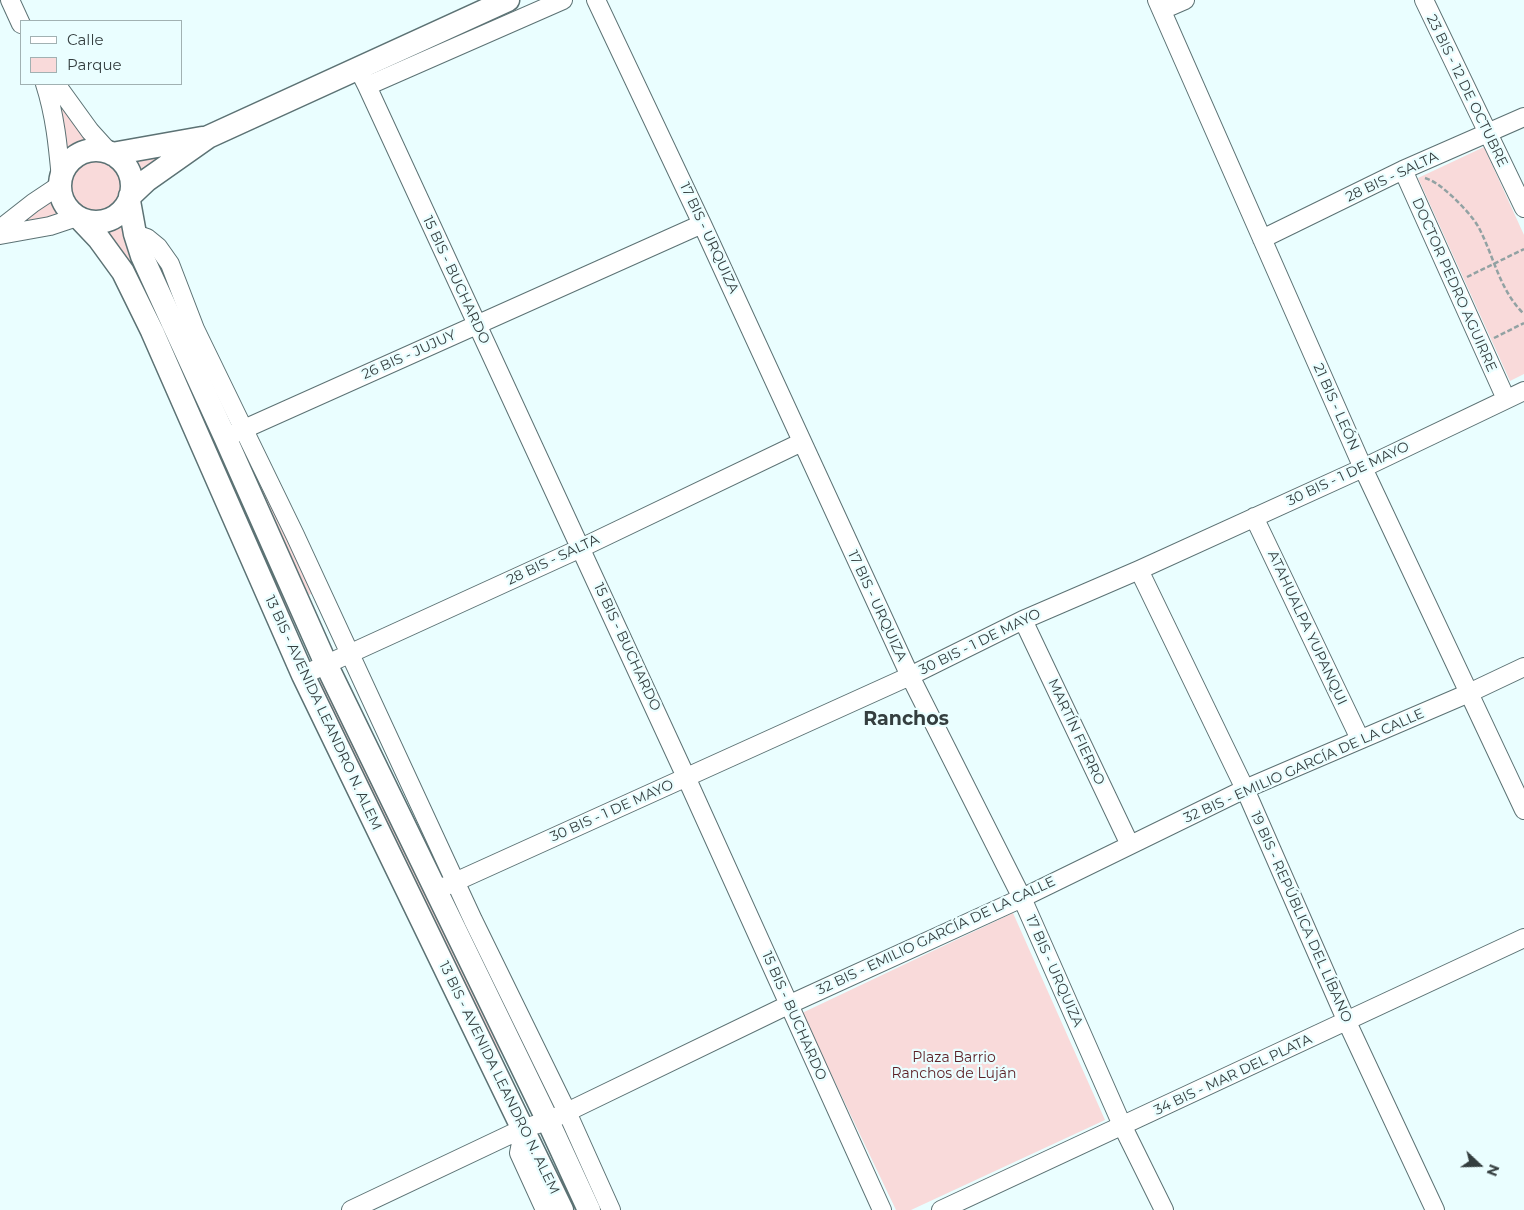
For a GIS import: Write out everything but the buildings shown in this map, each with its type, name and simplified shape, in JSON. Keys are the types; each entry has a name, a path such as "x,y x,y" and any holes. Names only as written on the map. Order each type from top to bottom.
{"main road":[{"path":"111,153 208,137 363,78 508,0"},
{"path":"130,198 132,186 129,172 121,160 111,153 98,150 87,151 77,155 63,171 60,194 64,204 72,213 79,218 92,222 109,220 123,210 130,198 147,180 208,137"},
{"name":"13 BIS - AVENIDA LEANDRO N. ALEM","path":"130,198 135,234 142,256 235,433 326,664 445,886 558,1117 589,1210"},
{"name":"13 BIS - AVENIDA LEANDRO N. ALEM","path":"79,218 99,239 123,272 152,331 303,675 524,1128 562,1210"}],"street":[{"path":"10,0 20,22"},
{"path":"363,78 563,0"},
{"name":"17 BIS - URQUIZA","path":"596,0 702,224 910,676 1022,898 1122,1125 1164,1210"},
{"path":"1160,5 1185,0"},
{"name":"23 BIS - 12 DE OCTUBRE","path":"1424,0 1524,208"},
{"name":"21 BIS - LEÓN","path":"1160,5 1363,468 1524,810"},
{"name":"15 BIS - BUCHARDO","path":"363,78 686,777 882,1210"},
{"path":"0,229 61,182 58,140 52,106 45,85"},
{"path":"57,85 90,130 111,153"},
{"name":"28 BIS - SALTA","path":"1262,239 1403,170 1524,117"},
{"name":"DOCTOR PEDRO AGUIRRE","path":"1403,170 1506,399"},
{"path":"0,235 50,226 79,218"},
{"name":"26 BIS - JUJUY","path":"235,433 702,224"},
{"name":"30 BIS - 1 DE MAYO","path":"445,886 910,676 1023,620 1139,570 1363,468 1524,391"},
{"name":"13 BIS - AVENIDA LEANDRO N. ALEM","path":"235,433 350,653 445,886"},
{"name":"28 BIS - SALTA","path":"303,675 581,548 802,442"},
{"name":"ATAHUALPA YUPANQUI","path":"1254,517 1360,739"},
{"name":"19 BIS - REPÚBLICA DEL LÍBANO","path":"1139,570 1245,789 1347,1022 1435,1210"},
{"name":"MARTÍN FIERRO","path":"1023,620 1130,845"},
{"name":"32 BIS - EMILIO GARCÍA DE LA CALLE","path":"351,1210 524,1128 558,1117 788,1005 1022,898 1245,789 1469,693 1524,667"},
{"name":"34 BIS - MAR DEL PLATA","path":"941,1210 1524,938"},
{"name":"13 BIS - AVENIDA LEANDRO N. ALEM","path":"558,1117 611,1210"},
{"path":"524,1128 519,1153 545,1210"}],"path":[{"path":"1403,170 1444,188 1460,204 1478,227 1505,288 1517,307 1524,314"},
{"path":"1454,283 1524,249"},
{"path":"1482,345 1524,323"}],"green space":[{"path":"59,102 88,140 66,149"},
{"path":"181,147 144,175 135,155"},
{"path":"1484,147 1524,235 1524,374 1510,381 1418,178"},
{"path":"90,159 102,159 112,163 120,171 124,187 120,203 112,211 102,215 90,215 80,211 72,203 68,193 68,181 72,171 80,163"},
{"path":"49,200 58,216 17,223"},
{"path":"125,224 316,659 312,661 294,622 272,586 105,232"},
{"path":"248,449 313,593 309,595 243,450"},
{"path":"324,679 535,1113 532,1114 508,1062 496,1047 316,683"},
{"name":"Plaza Barrio Ranchos de Luján","path":"1013,913 1105,1120 911,1210 896,1210 802,1013"}],"district":[{"name":"Ranchos","path":"906,719"}]}
